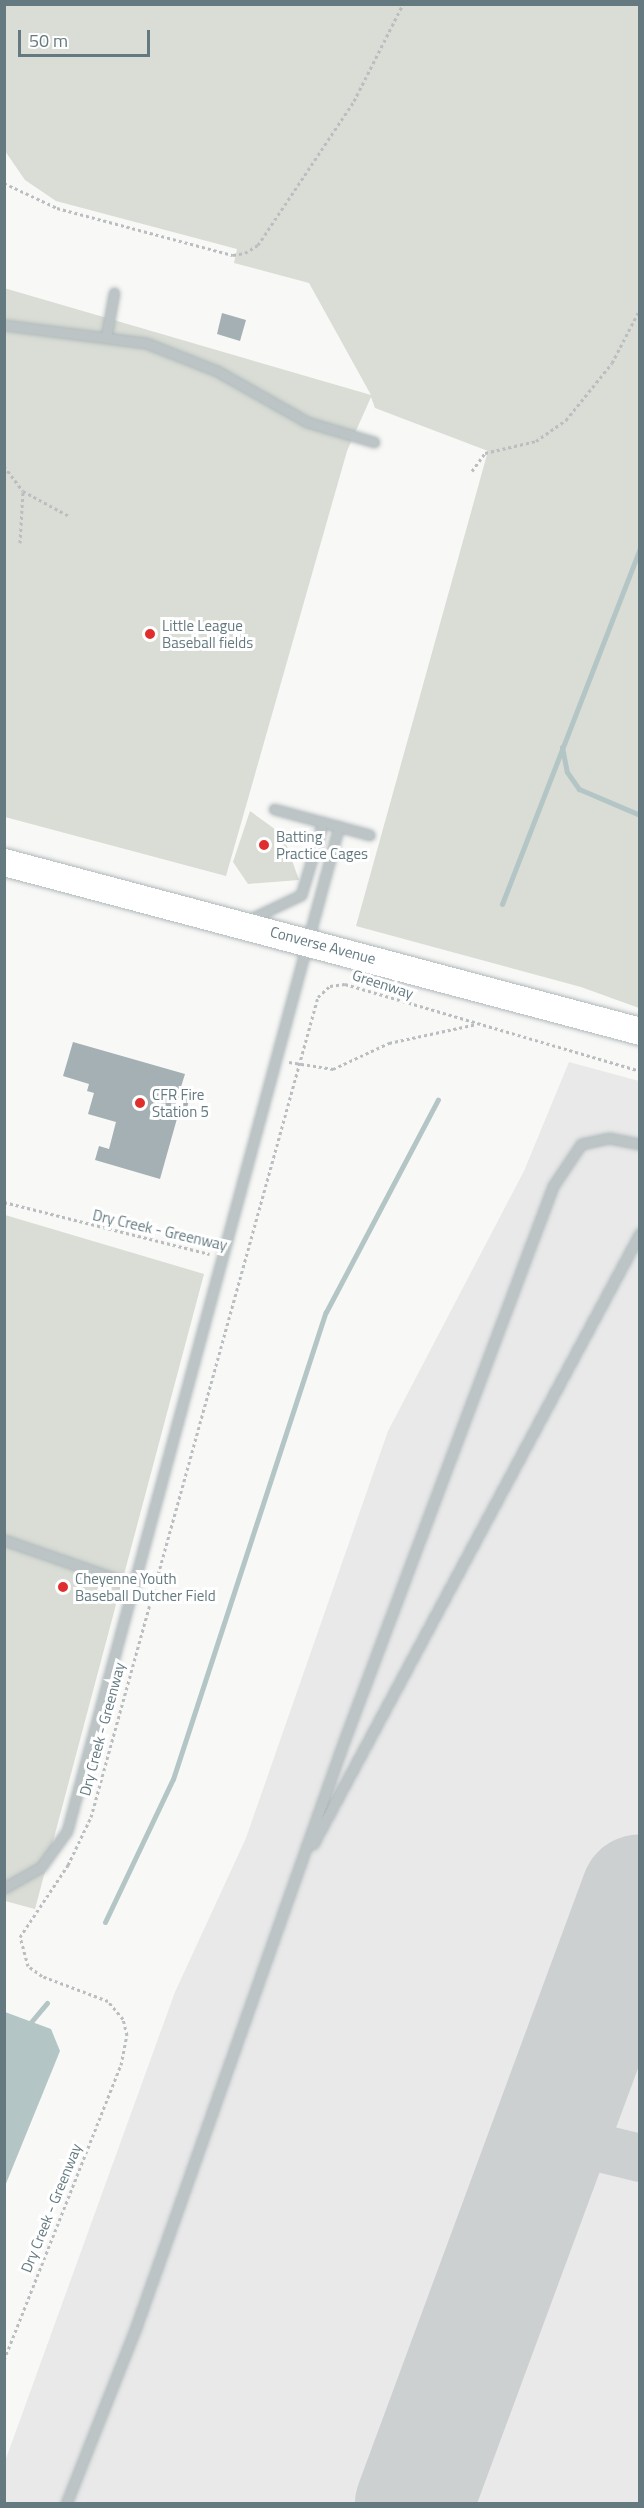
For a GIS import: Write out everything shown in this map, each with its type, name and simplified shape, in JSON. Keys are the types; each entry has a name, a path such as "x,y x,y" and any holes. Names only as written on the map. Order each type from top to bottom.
{"main road":[{"name":"Converse Avenue","path":"4,862 306,940 639,1031"}],"lane":[{"path":"106,337 114,293"},
{"path":"4,325 106,337 184,354 276,408 374,442"},
{"path":"274,809 370,835"},
{"path":"241,923 296,901 305,888 323,822"},
{"path":"4,1888 41,1867 67,1831 276,1059 306,940 339,826"},
{"path":"66,2504 136,2327 299,1870 553,1186 581,1144 609,1138 639,1144"},
{"path":"299,1870 639,1233"},
{"path":"4,1540 134,1585"}],"path":[{"path":"4,183 57,208 233,255 245,253 258,245 354,102 403,4"},
{"path":"472,471 485,453 536,441 566,420 612,363 639,309"},
{"path":"4,466 23,491 69,516"},
{"path":"20,543 23,491"},
{"name":"Greenway","path":"243,1262 318,997 337,984 639,1071"},
{"path":"276,1059 298,1065 333,1069 389,1043 478,1024"},
{"name":"Dry Creek - Greenway","path":"4,1202 243,1262 90,1817 68,1865 20,1937 24,1959 35,1972 108,2001 123,2019 127,2035 121,2065 4,2360"}],"shaded area":[{"path":"6,5 639,5 639,1008 581,987 356,926 488,451 375,408 371,397 347,451 226,876 5,817 4,288 371,395 309,283 234,263 237,249 56,201 25,180 5,151"},
{"name":"Batting Practice Cages","path":"250,811 283,835 299,880 248,884 233,862"},
{"path":"569,1062 639,1081 639,2503 5,2503 4,2464 175,1992 246,1838 388,1431 524,1171"},
{"name":"Cheyenne Youth Baseball Dutcher Field","path":"5,1215 204,1274 35,1909 5,1901"},
{"path":"5,2012 51,2029 60,2051 5,2186"}],"building":[{"path":"222,313 246,320 240,341 217,334"},
{"name":"CFR Fire Station 5","path":"73,1042 185,1074 180,1090 191,1093 185,1115 178,1115 160,1179 95,1160 99,1146 109,1149 116,1122 88,1114 94,1093 87,1091 89,1084 63,1076"}],"waterway":[{"path":"502,904 640,548"},
{"path":"562,747 567,772 579,789 640,815"},
{"path":"105,1922 173,1779 326,1312 438,1100"},
{"path":"31,2022 47,2003"}],"taxiway":[{"path":"531,2185 549,2154 575,2142 640,2158"}],"runway":[{"path":"414,2504 640,1893"}],"place":[{"name":"Little League Baseball fields","path":"150,634"},
{"name":"Batting Practice Cages","path":"264,845"},
{"name":"CFR Fire Station 5","path":"140,1103"},
{"name":"Cheyenne Youth Baseball Dutcher Field","path":"63,1587"}]}
